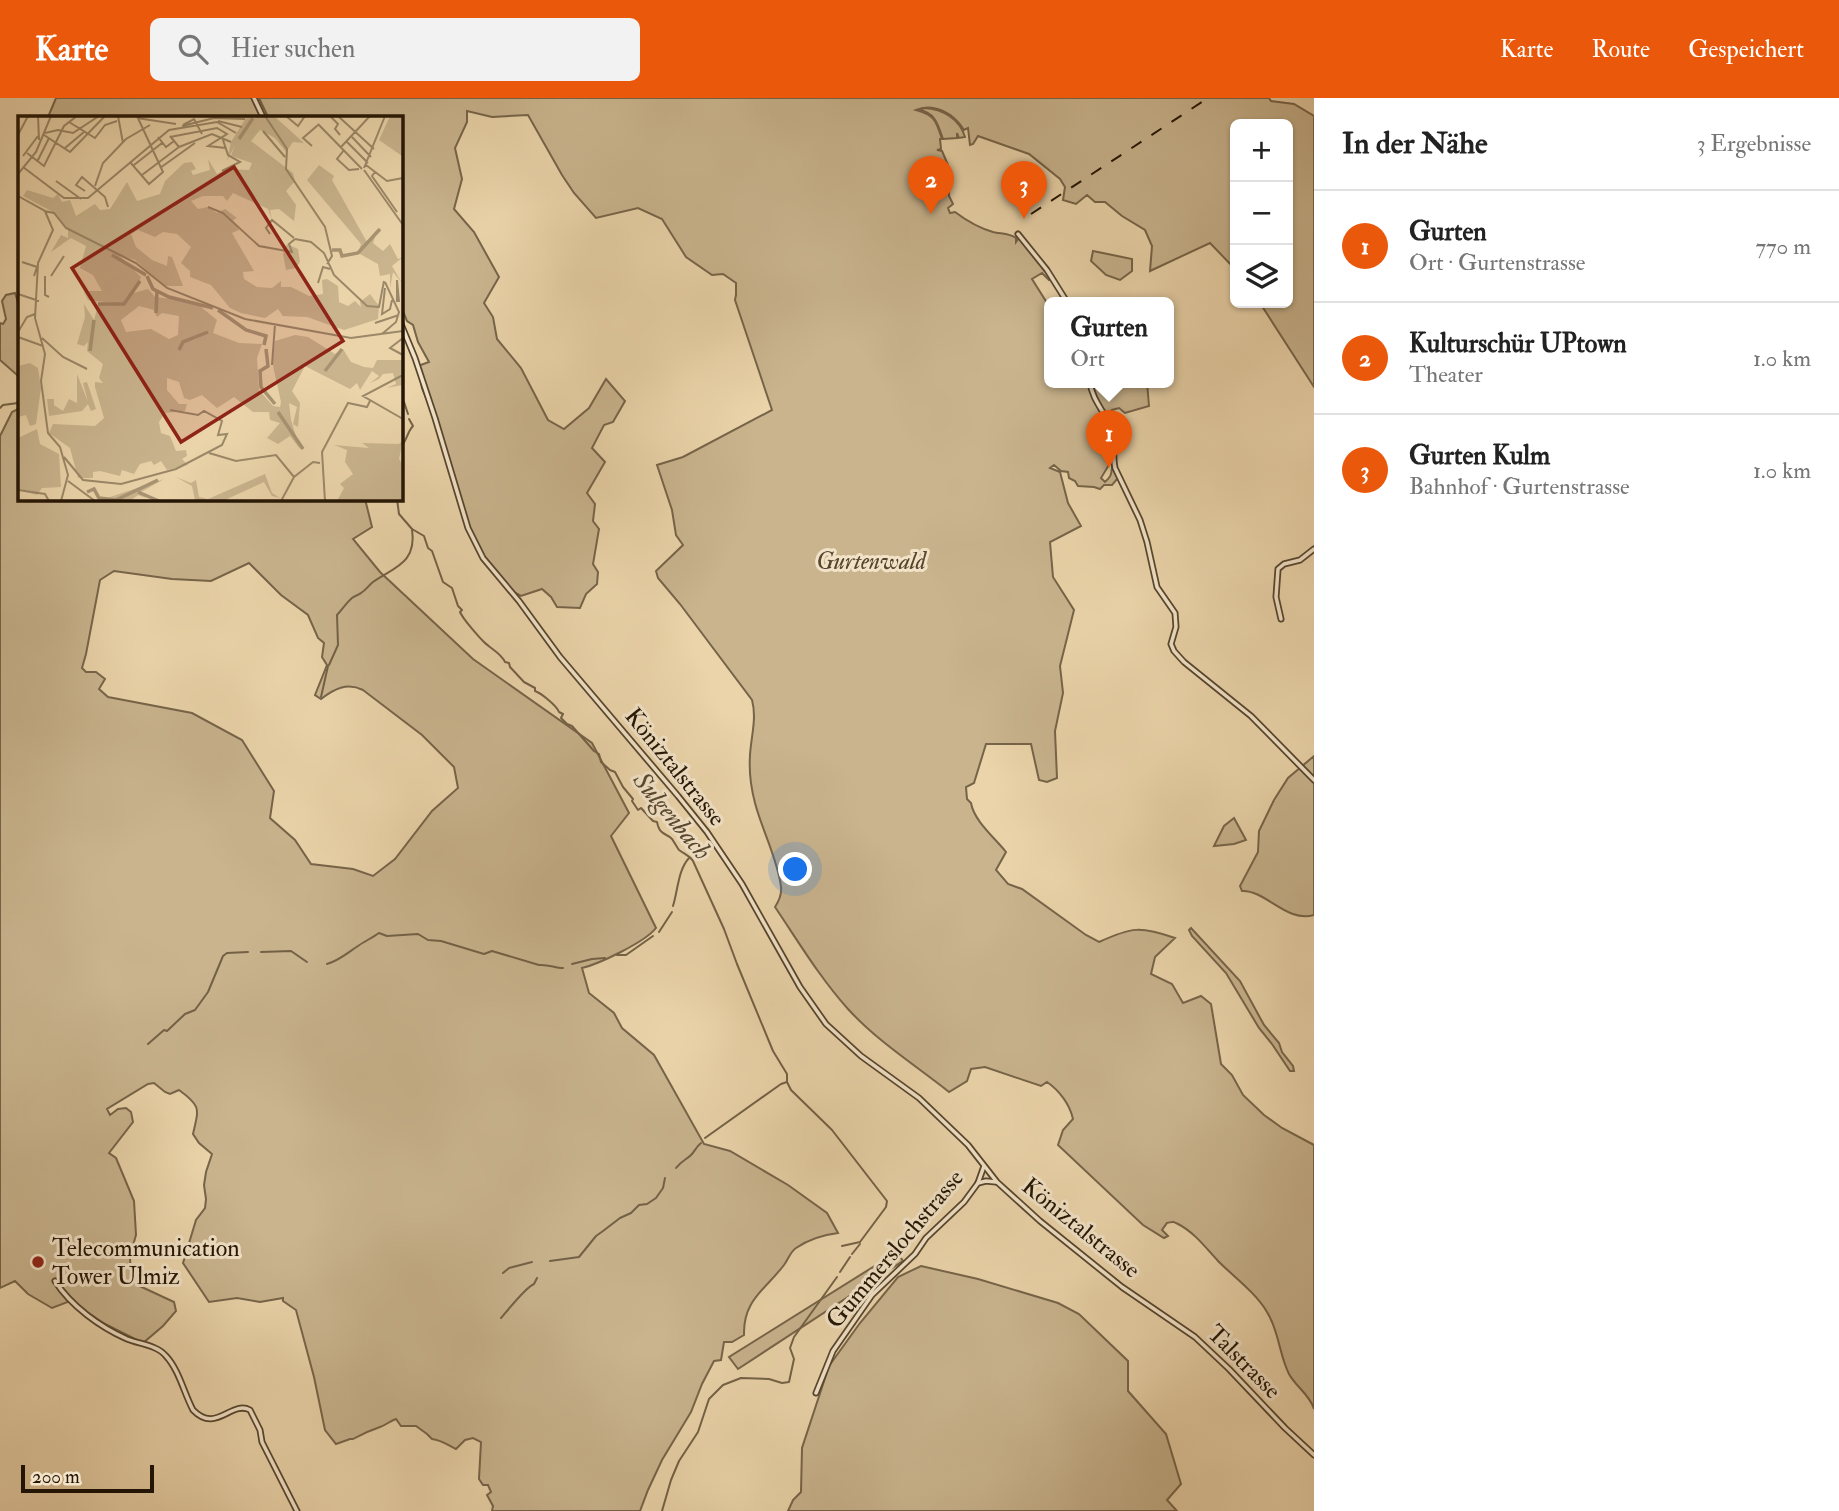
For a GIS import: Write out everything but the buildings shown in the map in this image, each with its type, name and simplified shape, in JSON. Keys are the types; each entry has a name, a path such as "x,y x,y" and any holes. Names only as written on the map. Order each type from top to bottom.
{"street":[{"path":"254,98 263,116"},
{"path":"1018,234 1047,270 1063,297"},
{"name":"Köniztalstrasse","path":"402,326 435,418 468,528 482,558 707,832 737,876 800,987 826,1024 877,1069 914,1093 968,1145 997,1182 1081,1255 1143,1301"},
{"path":"1091,388 1111,427 1115,446 1115,468 1140,520 1156,584 1175,613 1176,626 1171,643 1174,652 1251,716 1314,780"},
{"path":"1281,619 1276,597 1278,569 1300,560 1314,549"},
{"name":"Gummerslochstrasse","path":"816,1393 833,1351 872,1295 915,1254 926,1238 957,1210 978,1183 984,1166"},
{"name":"Köniztalstrasse","path":"978,1183 997,1182"},
{"path":"55,1281 77,1306 115,1333 164,1354 193,1410 199,1415 215,1419 241,1407 250,1410 260,1430 262,1442 297,1511"},
{"name":"Talstrasse","path":"1143,1301 1201,1343 1314,1455"}],"green space":[{"name":"Gurtenwald","path":"56,98 1269,98 1271,101 1294,104 1314,116 1314,387 1263,308 1293,308 1293,119 1230,119 1230,264 1210,243 1150,271 1152,246 1145,230 1105,202 1095,202 1087,195 1076,204 1063,200 1065,187 1060,179 1029,154 978,136 970,145 968,128 964,130 955,119 943,111 930,108 916,110 934,120 942,139 941,149 937,150 942,151 948,165 949,196 953,204 948,208 950,213 955,212 973,224 996,233 1013,236 1016,242 1019,238 1051,279 1042,273 1032,279 1044,298 1044,388 1090,388 1112,437 1113,458 1101,478 1105,482 1108,479 1113,465 1118,478 1112,485 1104,485 1100,489 1078,486 1069,478 1068,472 1061,471 1054,465 1050,468 1060,472 1068,503 1081,526 1050,542 1053,577 1074,610 1060,666 1063,693 1055,731 1057,778 1047,782 1039,780 1031,744 986,744 974,783 966,787 967,799 980,823 1006,852 996,870 1008,884 1022,889 1099,942 1136,930 1153,931 1175,938 1155,957 1151,974 1172,984 1183,1003 1201,996 1211,1004 1221,1064 1232,1075 1243,1095 1282,1128 1314,1145 1314,1409 1289,1374 1271,1319 1251,1292 1184,1227 1173,1222 1167,1223 1162,1230 1168,1236 1164,1238 1143,1225 1058,1145 1063,1130 1073,1119 1067,1104 1056,1090 1047,1082 1041,1086 985,1067 971,1069 967,1081 949,1092 859,1021 819,972 775,907 781,887 758,813 751,779 750,755 754,721 752,700 658,578 656,571 683,545 676,535 672,510 657,465 683,457 772,410 735,300 736,283 723,274 712,275 686,257 662,219 638,208 596,218 562,175 528,115 492,117 467,111 467,122 455,148 462,179 454,209 474,232 499,277 484,303 493,317 497,339 521,368 548,420 564,429 589,408 606,379 625,401 613,422 604,425 592,448 605,462 587,493 595,504 593,521 599,529 593,564 598,572 597,584 586,594 580,608 557,607 542,589 521,596 510,590 491,567 473,540 437,425 422,388 418,366 429,362 418,342 413,325 407,321 402,308 402,116 48,116"},
{"path":"919,110 938,110 950,116 965,137 959,138 957,133 957,138 943,139 932,116"},
{"path":"1093,251 1132,259 1132,271 1120,280 1106,275 1091,261"},
{"path":"15,293 18,302 17,375 0,360 0,323 3,324 6,319 2,301 6,295"},
{"path":"1093,388 1148,388 1149,406 1125,413 1119,408 1106,415"},
{"path":"18,409 18,500 365,500 372,527 353,539 380,572 473,659 592,743 629,813 611,836 656,928 621,952 582,968 589,993 614,1013 622,1028 654,1055 704,1144 730,1151 788,1185 827,1213 838,1233 816,1238 796,1248 751,1304 744,1335 732,1342 724,1342 721,1360 714,1361 691,1412 662,1460 640,1511 492,1511 493,1506 487,1495 491,1492 488,1485 483,1485 479,1479 481,1442 473,1438 465,1440 456,1449 432,1439 416,1426 401,1426 396,1419 336,1444 325,1430 296,1310 283,1301 283,1298 260,1302 237,1298 209,1302 183,1263 196,1220 205,1208 204,1185 212,1154 193,1134 197,1113 195,1104 179,1090 170,1094 154,1083 148,1084 107,1109 110,1115 118,1109 126,1108 131,1112 133,1122 109,1153 116,1158 134,1201 136,1235 130,1256 131,1282 174,1302 176,1311 163,1326 143,1343 105,1324 70,1301 52,1308 28,1294 15,1281 0,1288 0,436 12,412","holes":["249,563 281,595 308,615 318,638 324,643 322,657 327,665 315,695 321,699 346,687 363,690 422,735 454,767 458,788 432,811 395,859 373,876 353,869 311,864 295,840 270,818 274,791 242,740 192,713 108,697 99,689 105,679 96,672 86,672 82,668 100,580 114,571 211,581"]},
{"path":"1314,756 1314,915 1304,916 1285,911 1259,895 1242,891 1240,886 1258,852 1259,831 1274,800 1288,778"},
{"path":"1234,818 1246,840 1214,846 1224,826"},
{"path":"1191,928 1240,981 1294,1071 1290,1071 1259,1028 1226,973 1192,936 1189,930"},
{"path":"897,1252 903,1261 738,1369 729,1357"},
{"path":"921,1266 978,1279 1058,1303 1079,1314 1128,1361 1128,1391 1166,1434 1181,1484 1167,1500 1177,1511 788,1511 801,1492 802,1448 829,1366 898,1277"}],"waterway":[{"name":"Sulgenbach","path":"259,98 268,116"},
{"name":"Sulgenbach","path":"402,400 408,414"},
{"path":"0,408 18,403"},
{"name":"Sulgenbach","path":"402,445 413,426 409,419"},
{"name":"Sulgenbach","path":"397,500 399,514 412,529 424,536 443,582 452,588 462,610 460,612 471,627 509,663 524,682 535,688 535,691 563,714 561,718 599,754 601,762 615,772 638,810 641,808 657,822 661,832 672,839 679,850 693,861 724,929 773,1051 787,1074 791,1090 832,1130 887,1201 886,1207 860,1242 842,1246"},
{"path":"329,665 338,645 337,615 352,598 403,563 411,550 412,529"},
{"path":"321,697 328,666"},
{"path":"673,906 680,874 689,858"},
{"path":"659,932 672,912"},
{"path":"327,964 379,933 387,936 418,934 428,940 441,941 484,954 492,951 539,965 563,968"},
{"path":"617,955 626,955 653,936"},
{"path":"261,952 291,951 307,962"},
{"path":"148,1044 185,1014 195,1010 208,992 223,956 227,953 248,952"},
{"path":"572,964 605,958"},
{"path":"705,1138 787,1082"},
{"path":"676,1168 701,1143"},
{"path":"550,1261 579,1257 596,1236 639,1205 647,1204 656,1198 663,1188 665,1178"},
{"path":"852,1254 860,1244"},
{"path":"840,1272 850,1257"},
{"path":"503,1273 509,1268 532,1262"},
{"path":"662,1511 671,1480 679,1461 698,1432 709,1399 723,1385 741,1378 789,1382 794,1359 790,1348 794,1337 837,1277"},
{"path":"501,1318 537,1278"}],"railway":[{"path":"1031,214 1208,98"}],"place":[{"name":"Kulturschür UPtown","path":"931,214"},
{"name":"Gurten Kulm","path":"1024,219"},
{"name":"Gurten","path":"1109,468"},
{"name":"Telecommunication Tower Ulmiz","path":"38,1262"}]}
